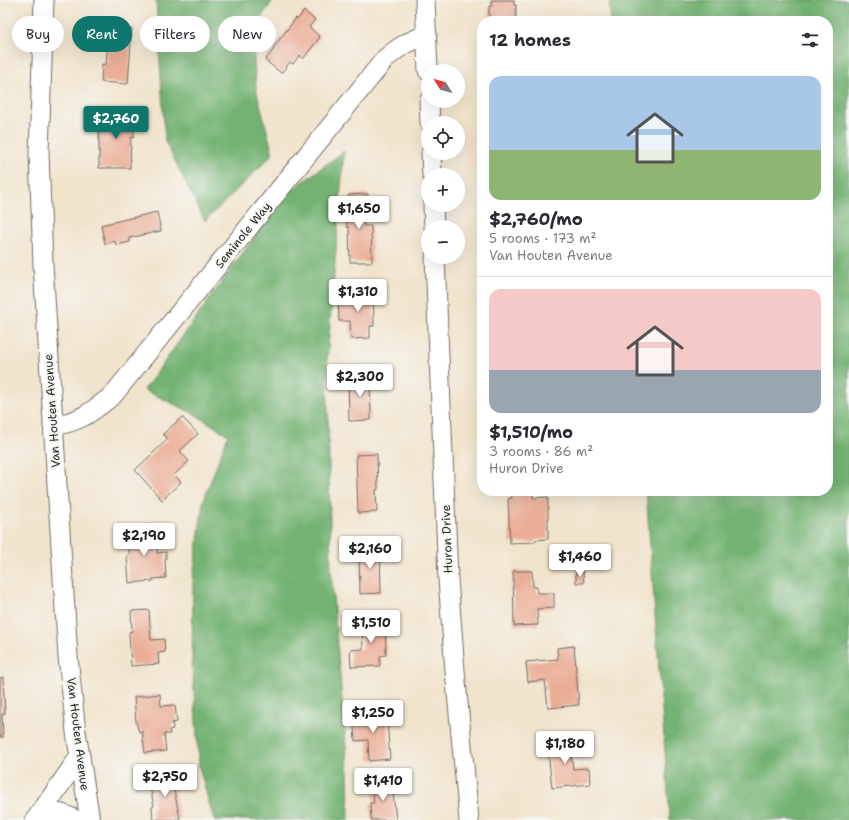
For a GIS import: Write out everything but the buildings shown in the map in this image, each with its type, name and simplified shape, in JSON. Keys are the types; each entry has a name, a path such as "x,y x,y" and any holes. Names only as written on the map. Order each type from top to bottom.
{"street":[{"name":"Van Houten Avenue","path":"44,0 39,153 43,265 68,657 80,756 90,820"},
{"path":"425,0 428,64"},
{"name":"Seminole Way","path":"53,426 69,423 87,416 113,395 385,59 398,47 411,40 427,36"},
{"name":"Huron Drive","path":"436,264 448,579 469,820"},
{"path":"37,817 80,756"},
{"path":"37,817 55,812 63,813 76,820"}],"green space":[{"path":"156,0 273,0 262,16 218,16 218,52 253,52 256,89 273,154 205,221 165,141 159,52 210,52 210,16 157,16"},
{"path":"609,0 849,0 849,820 670,820 646,496 833,496 833,16 611,16"},
{"path":"344,151 327,361 331,572 348,769 349,820 214,820 199,767 192,662 193,577 203,502 228,435 193,413 144,390 284,196"}]}
